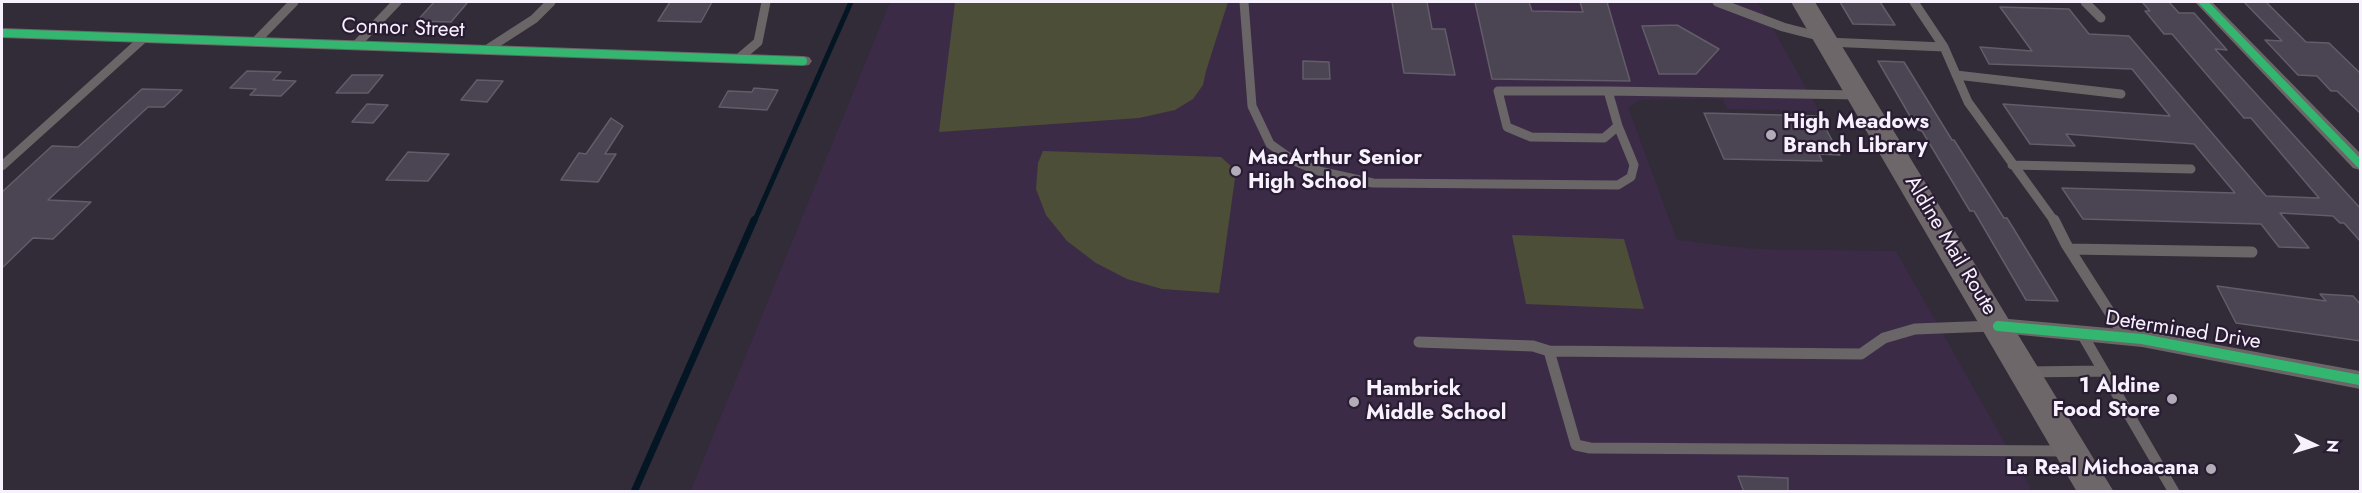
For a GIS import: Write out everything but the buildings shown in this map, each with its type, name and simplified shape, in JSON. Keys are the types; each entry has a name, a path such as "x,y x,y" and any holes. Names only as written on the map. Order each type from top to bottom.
{"main road":[{"name":"Aldine Mail Route","path":"1803,2 2026,372 2072,451 2092,491"}],"street":[{"path":"2203,2 2361,164"},
{"name":"Connor Street","path":"2,33 803,61"},
{"name":"Determined Drive","path":"1998,326 2126,338 2361,380"}],"lane":[{"path":"255,42 294,2"},
{"path":"356,45 397,2"},
{"path":"486,50 529,22 551,2"},
{"path":"738,59 758,42 766,2"},
{"path":"1244,2 1252,106 1270,144 1294,161 1319,171 1373,183 1618,185 1631,177 1634,165 1618,126 1608,91"},
{"path":"1717,2 1783,27 1826,39 1944,47"},
{"path":"1914,2 1944,47 1968,102 2055,222 2069,249 2126,338"},
{"path":"2085,2 2101,18"},
{"path":"2,166 144,38"},
{"path":"1956,75 2121,94"},
{"path":"1618,126 1604,138 1531,137 1508,127 1498,91 1859,95"},
{"path":"2012,165 2191,169"},
{"path":"2069,249 2252,252"},
{"path":"1419,342 1533,346 1549,351 1861,354 1884,338 1915,329 1998,326"},
{"path":"2082,334 2174,492"},
{"path":"1549,351 1576,445 1614,448 2072,451"},
{"path":"2026,372 2102,371"}],"shaded area":[{"path":"890,2 1758,2 1819,111 1727,109 1723,99 1640,100 1628,107 1677,240 1755,249 1896,251 2032,491 690,492"}],"green space":[{"path":"955,2 1228,2 1203,85 1193,99 1175,110 1139,118 939,132"},
{"path":"1043,151 1221,157 1236,171 1219,293 1162,289 1127,279 1096,263 1067,241 1046,215 1036,189 1038,163"},
{"path":"1512,235 1624,239 1644,309 1526,304"}],"waterway":[{"path":"754,222 851,2"},
{"path":"634,492 754,220"}],"cycle path":[{"path":"2203,2 2360,164"},
{"path":"2,33 803,61"},
{"path":"1998,326 2142,339 2360,380"}],"place":[{"name":"High Meadows Branch Library","path":"1771,135"},
{"name":"MacArthur Senior High School","path":"1236,171"},
{"name":"1 Aldine Food Store","path":"2172,399"},
{"name":"Hambrick Middle School","path":"1354,402"},
{"name":"La Real Michoacana","path":"2211,469"}]}
